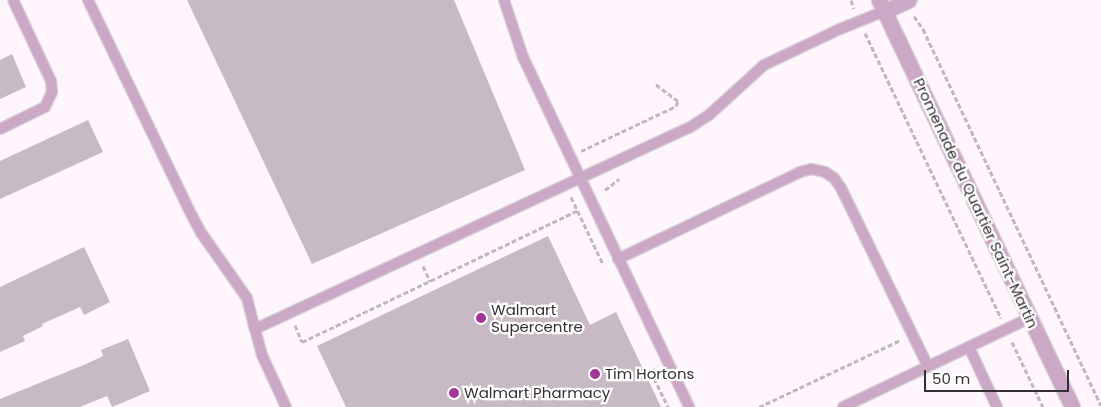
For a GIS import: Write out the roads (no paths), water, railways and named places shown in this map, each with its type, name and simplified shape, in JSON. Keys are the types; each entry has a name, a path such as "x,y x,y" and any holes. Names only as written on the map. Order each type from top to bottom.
{"street":[{"path":"882,6 909,0"},
{"name":"Promenade du Quartier Saint-Martin","path":"882,6 1072,407"}],"lane":[{"path":"0,129 45,107 52,92 51,80 13,0"},
{"path":"88,0 189,210 202,234 247,298 262,355 286,407"},
{"path":"504,0 522,57 689,407"},
{"path":"255,329 579,177 612,165 701,121 764,65 847,26 882,6"},
{"path":"618,259 800,172 811,169 825,172 834,178 842,188 928,366"},
{"path":"843,407 1030,318"},
{"path":"969,347 997,407"}],"place":[{"name":"Walmart Supercentre","path":"481,318"},
{"name":"Tim Hortons","path":"595,374"},
{"name":"Walmart Pharmacy","path":"454,393"}]}
